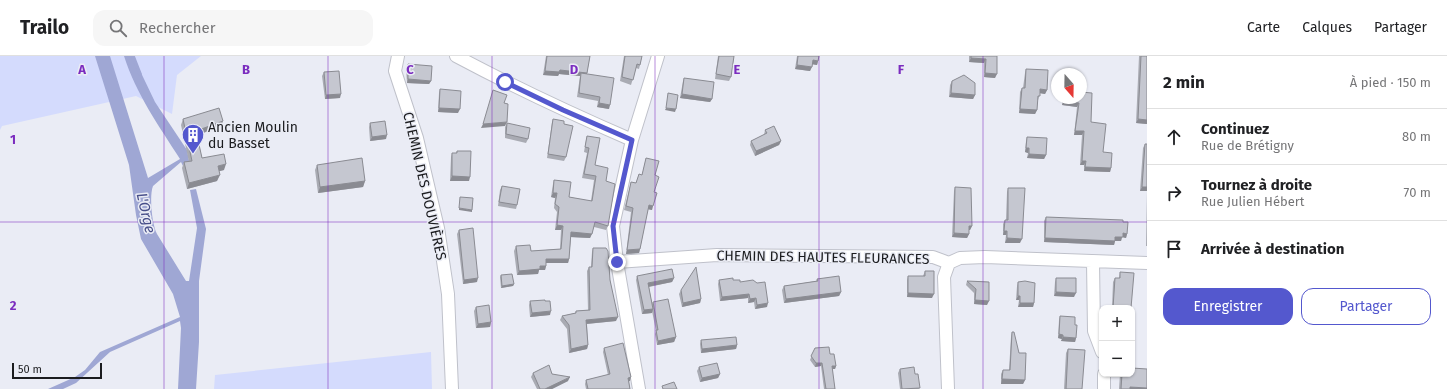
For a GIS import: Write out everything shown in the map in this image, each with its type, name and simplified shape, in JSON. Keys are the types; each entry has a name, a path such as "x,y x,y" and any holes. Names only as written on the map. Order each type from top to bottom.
{"street":[{"name":"CHEMIN DES DOUVIÈRES","path":"398,56 395,71 417,138 438,228 448,294 452,389"},
{"path":"456,56 548,103 632,140"},
{"path":"639,389 617,262 613,226 632,140 658,56"},
{"name":"CHEMIN DES HAUTES FLEURANCES","path":"617,262 717,255 933,257 949,263 960,258 985,257 1147,263"},
{"path":"1093,262 1094,331 1099,344"},
{"path":"948,389 944,277 949,263"},
{"path":"1104,377 1104,389"}],"shaded area":[{"path":"0,56 201,56 177,75 172,114 136,96 2,126 0,130"},
{"path":"431,352 432,389 214,389 215,375"}],"water":[{"name":"L'Orge","path":"95,56 110,56 148,178 180,159 141,97 124,56 133,56 155,102 187,150 190,166 184,168 181,162 153,186 151,203 155,230 186,281 189,281 197,228 190,190 196,189 206,229 199,281 199,342 196,389 178,389 181,328 180,321 110,352 76,383 63,389 48,389 75,377 85,370 100,352 180,317 173,294 141,239 129,165"}],"building":[{"path":"547,56 590,56 587,73 560,70 559,72 545,71"},
{"path":"625,56 642,56 640,65 637,64 633,80 622,77"},
{"path":"719,56 734,56 731,77 716,74"},
{"path":"798,56 819,56 818,61 813,60 812,67 797,65"},
{"path":"971,56 997,56 997,74 985,73 986,59 971,58"},
{"path":"1141,56 1147,56 1147,120 1138,119"},
{"path":"408,64 432,66 431,81 408,79"},
{"path":"1026,69 1048,70 1047,90 1040,89 1037,110 1020,109 1022,88 1025,88"},
{"path":"339,71 341,94 326,95 324,72"},
{"path":"581,73 614,78 610,105 599,103 600,97 579,93"},
{"path":"964,75 975,83 975,95 951,93 952,81"},
{"path":"684,78 714,82 712,99 682,94"},
{"path":"440,89 461,91 460,109 439,108"},
{"path":"493,90 507,95 504,103 508,104 507,122 483,124"},
{"path":"668,93 678,95 676,109 666,108"},
{"path":"1087,93 1092,93 1091,122 1106,124 1103,152 1112,153 1111,168 1085,167 1086,161 1082,161 1084,131 1075,131 1079,104 1087,104"},
{"name":"Ancien Moulin du Basset","path":"219,108 223,121 196,131 202,158 224,154 226,164 218,166 220,175 189,183 184,162 192,161 183,119"},
{"path":"553,119 564,121 564,124 573,126 566,157 548,154"},
{"path":"385,121 387,135 372,137 370,123"},
{"path":"507,123 530,128 528,139 506,134"},
{"path":"774,126 781,141 756,151 751,141 767,133 765,130"},
{"path":"587,136 600,138 595,165 608,168 606,181 615,184 608,226 595,222 592,234 571,232 569,259 546,259 546,266 540,266 540,269 519,271 516,246 530,245 531,251 561,249 563,226 557,225 559,207 555,204 557,193 553,193 554,180 571,182 569,197 592,201 596,176 584,174 589,148 585,147"},
{"path":"1027,137 1047,138 1046,155 1029,154 1029,148 1026,148"},
{"path":"1145,144 1147,144 1147,187 1142,187"},
{"path":"457,151 471,151 470,177 452,176 452,153 457,153"},
{"path":"362,158 365,181 320,187 317,165"},
{"path":"646,158 659,161 655,175 659,177 654,192 657,193 653,206 649,205 640,249 627,250 633,208 626,206 631,182 636,183 639,174 642,175"},
{"path":"502,186 520,189 517,205 499,202"},
{"path":"955,187 971,188 972,226 969,226 969,234 954,233"},
{"path":"1008,188 1025,188 1022,239 1007,238 1007,231 1004,231 1005,220 1008,220"},
{"path":"460,197 473,198 472,210 459,208"},
{"path":"1046,217 1123,220 1123,222 1128,222 1127,234 1123,233 1123,237 1115,237 1115,241 1045,238"},
{"path":"473,228 478,278 464,280 459,230"},
{"path":"593,248 606,248 608,251 610,280 618,317 586,320 588,345 571,349 569,325 562,316 576,313 576,311 590,310 589,267 592,267"},
{"path":"696,267 701,299 683,303 681,290"},
{"path":"672,269 674,278 648,283 653,309 644,310 637,276"},
{"path":"925,271 934,271 934,294 908,293 908,276 925,276"},
{"path":"1120,272 1134,273 1131,305 1113,305 1115,278 1120,278"},
{"path":"512,274 514,284 502,286 501,275"},
{"path":"839,276 841,292 786,299 784,286"},
{"path":"733,278 733,280 740,280 740,282 753,280 757,283 765,282 768,303 757,305 756,298 750,299 749,294 722,297 719,280"},
{"path":"1056,278 1076,278 1076,293 1056,292"},
{"path":"967,281 989,282 989,301 975,300 976,289"},
{"path":"1025,281 1035,283 1034,303 1020,303 1020,296 1018,296 1018,282"},
{"path":"668,299 676,337 658,341 656,330 658,330 653,302"},
{"path":"530,301 550,301 551,311 532,313"},
{"path":"489,305 491,322 478,324 476,307"},
{"path":"1060,316 1075,317 1075,325 1077,325 1076,338 1063,337 1063,335 1059,334"},
{"path":"1012,332 1014,332 1019,353 1026,353 1025,380 1002,379 1003,370 1010,370"},
{"path":"736,337 737,345 702,349 701,340"},
{"path":"623,343 631,377 628,378 630,389 588,389 586,380 610,374 604,348"},
{"path":"829,347 830,354 834,354 836,366 832,366 835,389 826,389 822,363 816,363 811,356 815,348"},
{"path":"1068,349 1085,350 1082,389 1066,389"},
{"path":"717,363 720,374 702,378 699,367"},
{"path":"549,365 552,374 570,377 545,389 540,389 533,373"},
{"path":"914,367 915,374 918,374 920,388 902,389 900,369"},
{"path":"1135,368 1147,369 1147,388 1130,387 1130,389 1121,389 1122,377 1135,377"},
{"path":"674,382 677,389 663,389 662,386"}],"waterway":[{"path":"133,56 140,74"}],"place":[{"name":"Ancien Moulin du Basset","path":"193,154"}],"route":[{"path":"505,82 563,110 632,140 613,226 617,262"}]}
